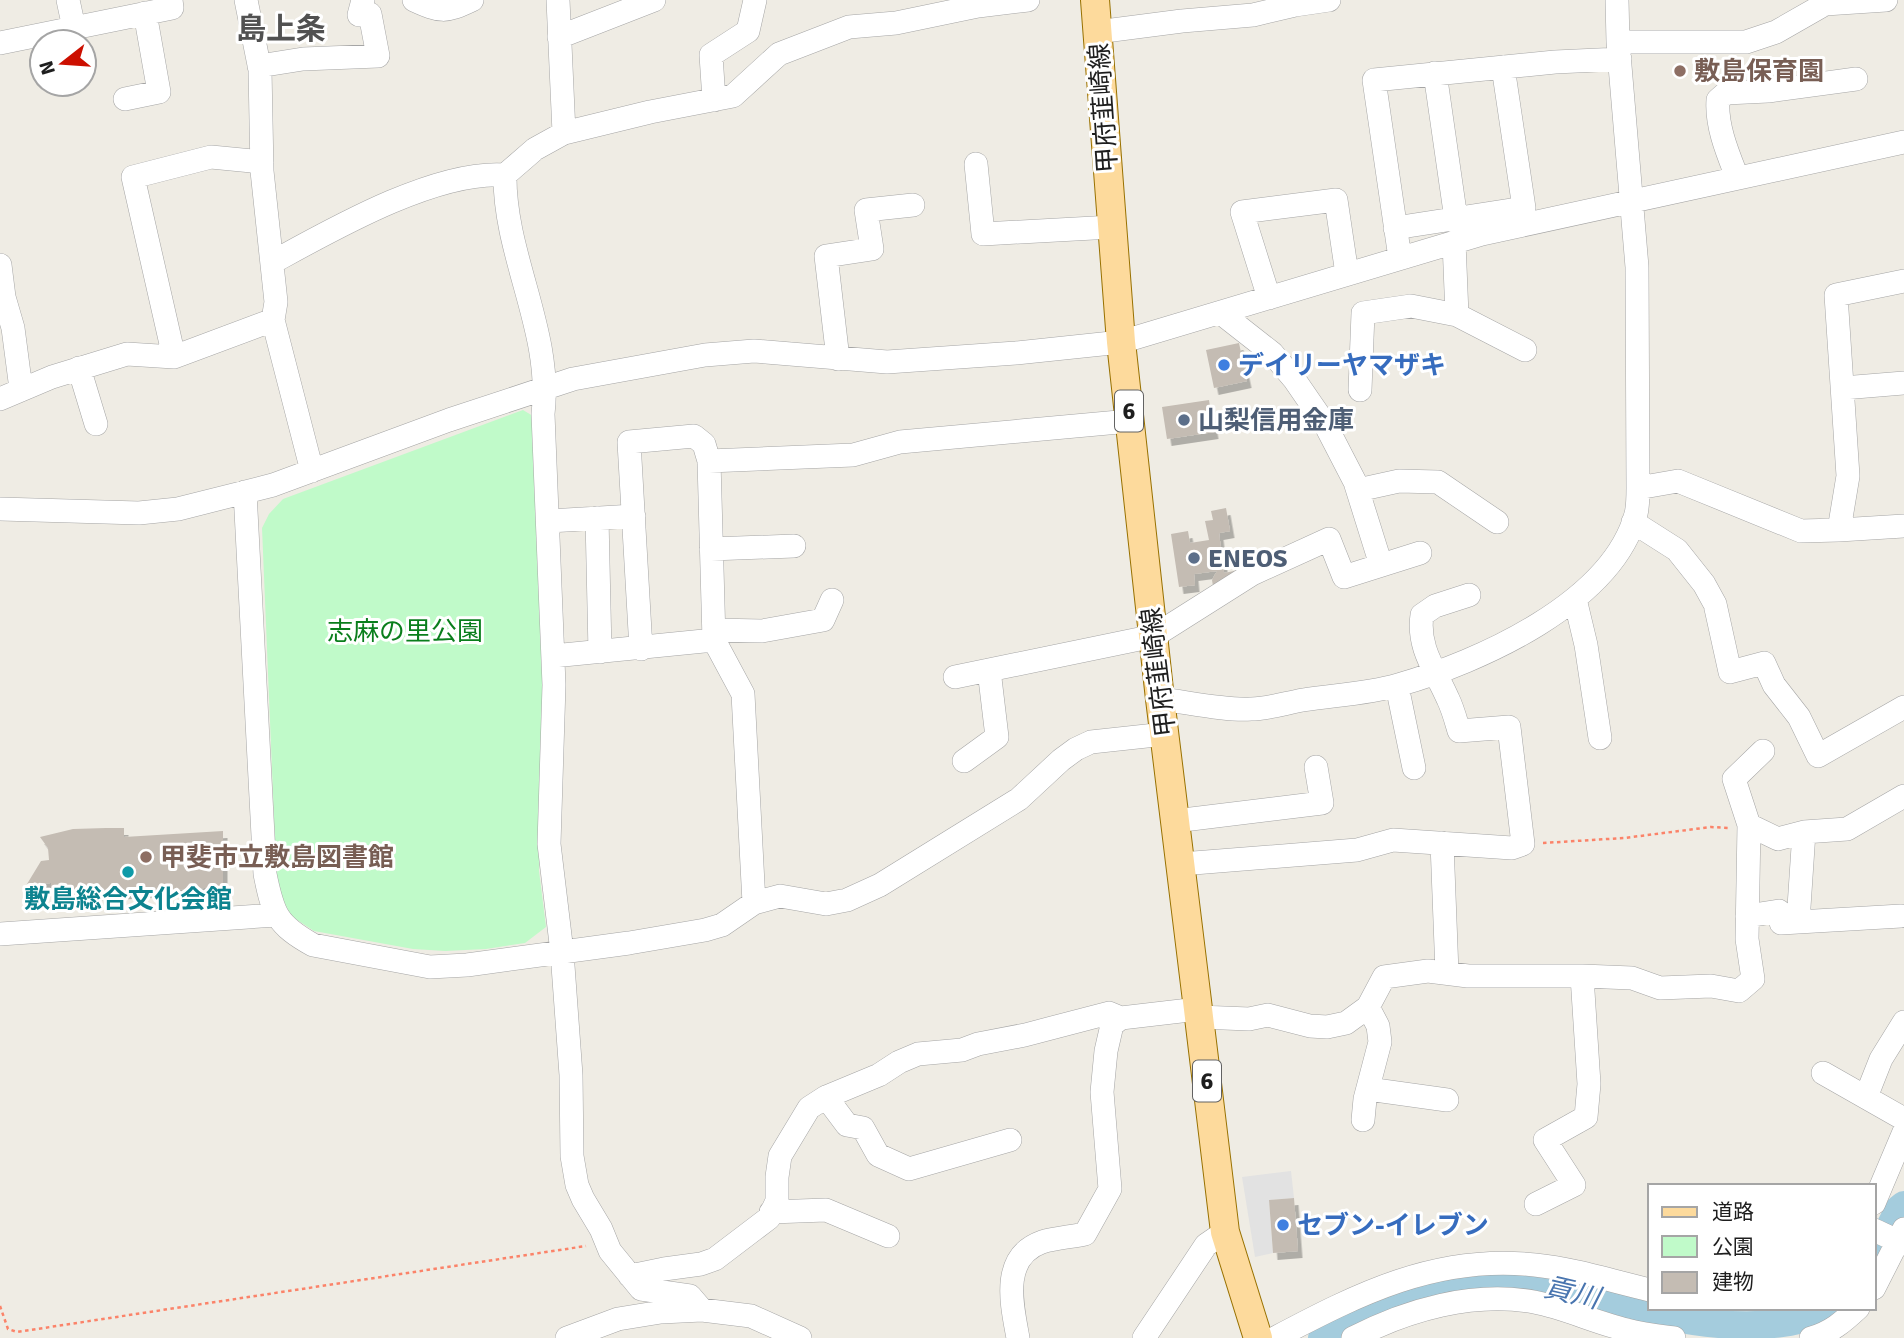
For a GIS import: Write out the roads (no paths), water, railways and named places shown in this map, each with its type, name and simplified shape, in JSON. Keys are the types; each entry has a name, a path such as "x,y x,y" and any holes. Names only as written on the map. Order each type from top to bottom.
{"main road":[{"name":"甲府韮崎線","path":"1095,0 1121,342 1198,1013 1226,1233 1258,1338"}],"street":[{"path":"68,0 74,28 172,8 171,0"},
{"path":"246,0 259,66 262,162 276,302 273,320 312,471"},
{"path":"259,66 303,59 379,57 370,14 359,15 363,0"},
{"path":"414,0 436,10 446,11 472,0"},
{"path":"558,0 564,133"},
{"path":"559,37 654,0"},
{"path":"714,100 711,55 748,32 755,0"},
{"path":"272,262 360,215 421,191 458,179 489,173 505,175 535,149 564,133 650,112 733,96 779,54 849,27 896,23 978,6 1028,0"},
{"path":"1097,32 1253,15 1329,0"},
{"path":"1160,699 1250,709 1355,695 1396,686 1512,641 1575,599 1600,578 1626,538 1637,513 1638,488 1637,267 1619,51 1618,0"},
{"path":"1399,258 1374,80 1503,67 1619,51 1746,42 1776,32 1825,4 1886,0"},
{"path":"125,99 159,92 145,13"},
{"path":"0,43 28,37"},
{"path":"1395,228 1524,208 1503,67"},
{"path":"1435,74 1456,219"},
{"path":"1737,177 1727,151 1718,108 1718,100 1726,93 1769,91 1856,79"},
{"path":"0,509 139,513 177,509 273,485 449,420 573,379 705,355 754,351 887,362 1121,342 1454,242 1630,200 1904,142"},
{"path":"174,357 133,177 211,157 262,162"},
{"path":"976,164 984,233 1112,227"},
{"path":"505,175 505,202 536,332 546,388 543,414 553,656 549,844 562,953 571,1075 572,1156 580,1192 610,1251 630,1276 641,1289 690,1296 702,1310"},
{"path":"1269,298 1242,212 1336,200 1347,274"},
{"path":"838,359 826,256 872,249 866,210 913,205"},
{"path":"1454,242 1457,315"},
{"path":"0,265 4,297 13,328 21,389"},
{"path":"1839,530 1848,477 1836,295 1904,281"},
{"path":"1360,390 1363,313 1411,306 1457,315 1525,350"},
{"path":"1221,313 1272,353 1325,424 1358,490 1381,565"},
{"path":"0,399 79,368 127,354 174,357 273,320"},
{"path":"79,368 96,424"},
{"path":"1843,388 1904,383"},
{"path":"709,461 853,455 900,442 1130,421"},
{"path":"641,649 629,442 694,436 705,444 709,461 714,635 743,695 754,903"},
{"path":"1358,490 1399,481 1438,481 1497,522"},
{"path":"1638,488 1678,481 1801,531 1904,526"},
{"path":"245,492 265,874 270,900 279,921 295,935 313,945 430,967 467,965 705,930 722,925 754,903 780,897 826,904 847,900 880,885 1019,799 1076,749 1091,742 1165,734"},
{"path":"549,521 634,516"},
{"path":"597,518 600,652"},
{"path":"1633,522 1677,550 1704,584 1715,604 1731,672 1764,663 1774,685 1799,717 1818,756 1904,707"},
{"path":"955,677 1154,636 1252,574 1329,539 1344,577 1419,553"},
{"path":"711,549 794,546"},
{"path":"1181,864 1357,850 1393,839 1513,848 1523,844 1508,727 1459,731 1449,701 1424,649 1420,626 1422,615 1436,606 1469,595"},
{"path":"1575,599 1586,645 1600,738"},
{"path":"553,656 641,649 714,635 762,631 823,620 832,600"},
{"path":"964,761 997,737 989,670"},
{"path":"1396,686 1414,768"},
{"path":"630,1276 701,1264 715,1259 769,1218 777,1201 780,1156 809,1108 826,1097 879,1075 898,1062 918,1054 962,1050 1109,1013 1121,1018 1198,1013 1249,1019 1268,1016 1310,1026 1328,1027 1346,1023 1368,1007 1384,977 1428,971 1468,976 1632,978 1660,988 1711,986 1740,991 1753,979 1747,939 1749,825 1734,779 1763,751"},
{"path":"1175,821 1322,803 1315,767"},
{"path":"1749,825 1778,839 1804,832 1847,828 1904,796"},
{"path":"1798,922 1804,832"},
{"path":"1441,843 1447,973"},
{"path":"1747,916 1779,911 1781,923 1901,916"},
{"path":"0,934 276,915"},
{"path":"1536,1204 1574,1185 1545,1140 1586,1117 1589,1084 1582,976"},
{"path":"1363,1120 1380,1042 1378,1026 1368,1007"},
{"path":"1018,1338 1011,1294 1012,1273 1023,1255 1041,1243 1085,1234 1110,1189 1102,1092 1112,1025 1121,1018"},
{"path":"1866,1097 1881,1059 1904,1022"},
{"path":"1824,1073 1904,1119"},
{"path":"1368,1089 1447,1100"},
{"path":"826,1097 846,1125 863,1128 878,1155 909,1170 1010,1140"},
{"path":"1876,1199 1904,1132"},
{"path":"1876,1199 1904,1181"},
{"path":"771,1212 826,1210 888,1236"},
{"path":"1144,1338 1206,1245 1226,1233"},
{"path":"1876,1283 1895,1237"},
{"path":"1275,1338 1342,1302 1377,1287 1420,1274 1461,1266 1532,1265 1574,1271 1648,1290"},
{"path":"1353,1338 1404,1316 1450,1304 1511,1299 1537,1303 1626,1330 1675,1338"},
{"path":"567,1338 618,1319 661,1312 702,1310 751,1316 800,1338"},
{"path":"1811,1338 1841,1324 1856,1310"}],"waterway":[{"name":"貢川","path":"1876,1254 1899,1209 1904,1205"},
{"name":"貢川","path":"1322,1338 1377,1305 1423,1290 1475,1282 1553,1284 1654,1314 1722,1324 1790,1322 1825,1310"}],"place":[{"name":"敷島保育園","path":"1680,71"},
{"name":"デイリーヤマザキ","path":"1224,365"},
{"name":"山梨信用金庫","path":"1184,420"},
{"name":"ENEOS","path":"1194,558"},
{"name":"甲斐市立敷島図書館","path":"146,857"},
{"name":"敷島総合文化会館","path":"128,872"},
{"name":"セブン-イレブン","path":"1283,1225"}],"district":[{"name":"島上条","path":"281,29"}],"park label":[{"name":"志麻の里公園","path":"405,631"}]}
